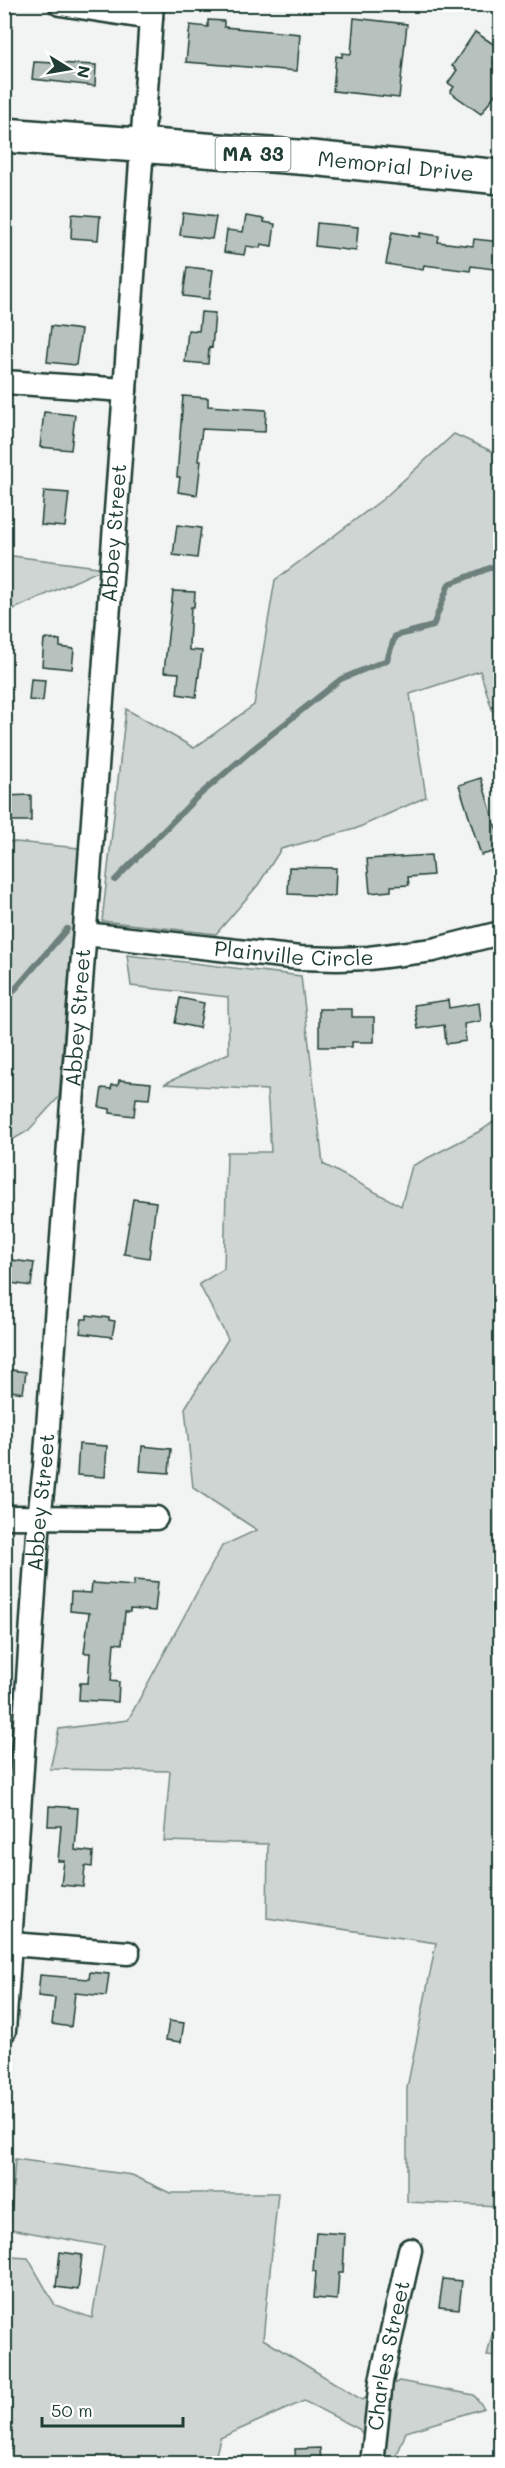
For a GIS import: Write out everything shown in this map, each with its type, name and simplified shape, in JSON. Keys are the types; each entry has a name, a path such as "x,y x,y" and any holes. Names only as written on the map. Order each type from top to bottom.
{"main road":[{"name":"Memorial Drive","path":"4,135 311,158 501,177"}],"street":[{"path":"60,4 151,11"},
{"name":"Abbey Street","path":"4,2031 11,1944 14,1744 45,1467 143,146 151,11"},
{"path":"4,382 125,390"},
{"name":"Plainville Circle","path":"85,934 289,957 337,959 369,958 433,950 501,933"},
{"path":"4,1517 156,1518"},
{"path":"11,1944 128,1953"},
{"name":"Charles Street","path":"372,2463 381,2381 410,2250"}],"shaded area":[{"path":"454,434 500,455 500,717 496,722 480,671 410,694 426,797 355,829 281,849 258,885 216,934 102,921 126,709 194,748 254,705 275,580 383,499"},
{"path":"5,555 105,568 5,613"},
{"path":"5,841 79,848 59,1097 28,1131 5,1144"},
{"path":"127,955 301,976 323,1164 401,1206 412,1166 482,1130 500,1117 500,2206 407,2202 407,2088 436,1943 267,1918 268,1844 164,1841 170,1771 50,1769 59,1729 128,1720 222,1546 257,1530 193,1488 185,1408 228,1339 199,1284 224,1269 227,1152 271,1152 267,1090 164,1084 229,1053 228,997 131,986"},
{"path":"15,2159 132,2175 170,2193 278,2193 263,2339 362,2400 399,2381 474,2395 484,2408 406,2432 394,2463 384,2463 359,2429 304,2401 220,2438 214,2463 5,2464 4,2320 11,2257 28,2258 55,2305 92,2318 104,2246 10,2229"},
{"path":"500,2300 500,2357 487,2356"}],"building":[{"path":"354,18 407,24 399,98 333,91 336,56 342,57 342,53 351,54"},
{"path":"208,20 224,21 224,27 300,34 297,71 186,62 190,25 208,27"},
{"path":"475,32 501,49 501,86 481,114 450,92 454,87 448,83 457,70 452,66"},
{"path":"34,62 96,65 95,86 32,79"},
{"path":"183,213 216,217 212,239 180,235"},
{"path":"72,214 100,216 98,240 71,238"},
{"path":"246,216 264,219 264,222 275,224 272,246 261,244 260,248 246,246 244,255 224,252 227,230 243,232"},
{"path":"317,223 358,227 356,251 315,246"},
{"path":"392,232 420,237 420,233 439,236 438,242 473,246 474,239 501,242 501,270 471,266 470,271 424,265 423,270 386,264"},
{"path":"187,267 213,270 209,299 183,296"},
{"path":"201,312 215,313 208,364 185,362 188,330 199,331"},
{"path":"51,326 81,330 76,365 47,362"},
{"path":"183,396 208,398 208,406 266,410 265,432 202,429 197,495 178,492"},
{"path":"44,412 75,415 71,450 40,447"},
{"path":"44,491 69,493 65,527 41,525"},
{"path":"177,525 201,528 197,558 173,555"},
{"path":"173,591 195,592 194,607 191,607 189,650 202,651 196,697 177,694 179,673 164,672"},
{"path":"44,639 60,640 60,647 74,649 72,669 42,666"},
{"path":"31,679 45,680 43,701 29,700"},
{"path":"481,778 496,828 501,826 501,850 481,855 459,785"},
{"path":"31,795 31,821 4,821 4,796"},
{"path":"431,855 433,875 408,877 409,885 391,886 391,891 370,893 367,859"},
{"path":"289,867 336,868 335,896 288,894"},
{"path":"180,998 204,1003 199,1028 175,1023"},
{"path":"448,1000 449,1008 479,1003 481,1021 464,1024 466,1041 446,1044 444,1025 418,1029 414,1005"},
{"path":"319,1009 352,1009 352,1017 374,1017 374,1042 352,1042 352,1047 319,1047"},
{"path":"119,1080 151,1083 149,1099 136,1098 134,1116 110,1113 110,1109 99,1107 102,1088 111,1089 112,1085 118,1085"},
{"path":"133,1199 156,1202 149,1258 124,1254"},
{"path":"4,1259 34,1263 31,1286 4,1282"},
{"path":"87,1315 115,1321 112,1337 80,1333 82,1319 87,1319"},
{"path":"4,1369 26,1372 23,1393 4,1390"},
{"path":"79,1444 107,1446 105,1477 77,1475"},
{"path":"142,1446 171,1449 169,1473 140,1471"},
{"path":"134,1580 158,1582 155,1611 130,1609 130,1612 125,1612 122,1644 114,1643 111,1681 119,1682 118,1702 79,1700 80,1683 88,1683 90,1653 84,1653 89,1613 70,1611 71,1592 91,1593 92,1583 134,1586"},
{"path":"49,1806 78,1808 75,1850 93,1852 92,1867 85,1866 83,1887 61,1885 64,1861 58,1861 61,1826 48,1826"},
{"path":"90,1972 109,1974 106,1996 75,1993 71,2027 52,2024 55,1998 38,1996 40,1975 89,1979"},
{"path":"169,2021 184,2023 181,2042 166,2040"},
{"path":"316,2232 345,2234 343,2273 339,2273 337,2300 314,2298 316,2272 313,2271"},
{"path":"60,2252 82,2255 78,2290 56,2287"},
{"path":"443,2279 462,2281 459,2309 439,2307"},
{"path":"320,2448 321,2463 296,2463 295,2449"}],"waterway":[{"path":"115,880 196,798 253,749 341,679 387,660 395,636 433,626 449,584 500,564"},
{"path":"4,1002 67,929"}]}
